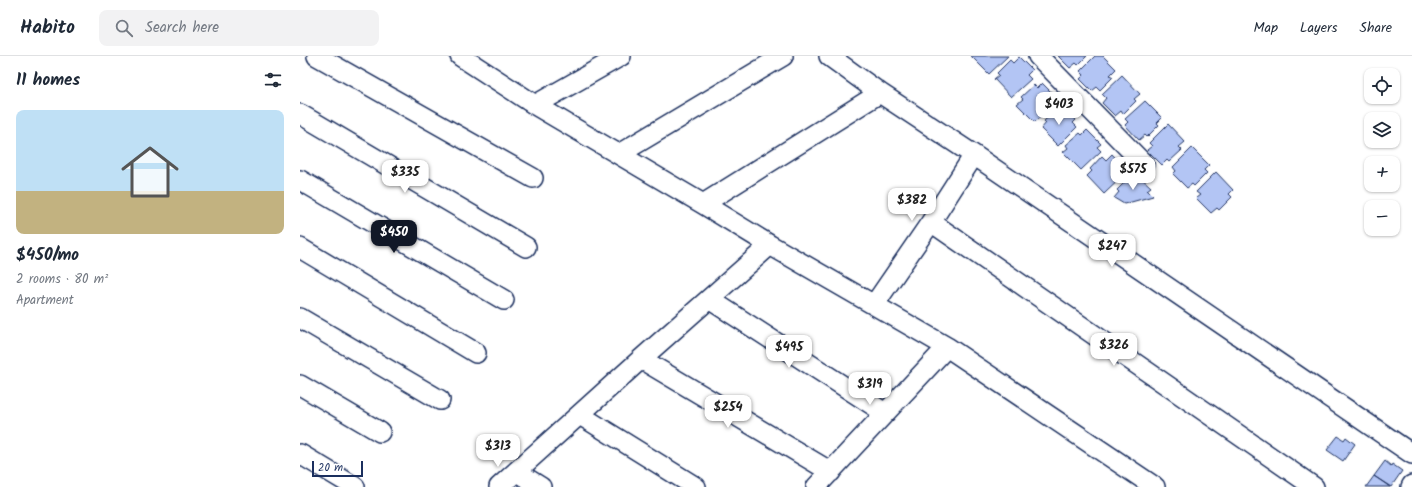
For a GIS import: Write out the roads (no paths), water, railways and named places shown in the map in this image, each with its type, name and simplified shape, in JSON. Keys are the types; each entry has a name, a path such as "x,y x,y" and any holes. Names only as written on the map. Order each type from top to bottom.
{"street":[{"path":"318,56 533,178"},
{"path":"462,56 535,105 770,245 947,347 1155,487"},
{"path":"535,105 621,56"},
{"path":"619,154 783,56"},
{"path":"829,56 880,93 974,155 1412,454"},
{"path":"1038,56 1144,164"},
{"path":"703,204 880,93"},
{"path":"300,114 526,247"},
{"path":"874,305 931,222 974,155"},
{"path":"300,180 504,300"},
{"path":"931,222 1314,487"},
{"path":"500,487 641,359 770,245"},
{"path":"300,248 476,353"},
{"path":"709,299 885,413"},
{"path":"300,318 440,400"},
{"path":"816,487 947,347"},
{"path":"641,359 831,472"},
{"path":"300,385 380,432"},
{"path":"580,414 696,487"},
{"path":"300,454 355,487"},
{"path":"516,472 541,487"}]}
